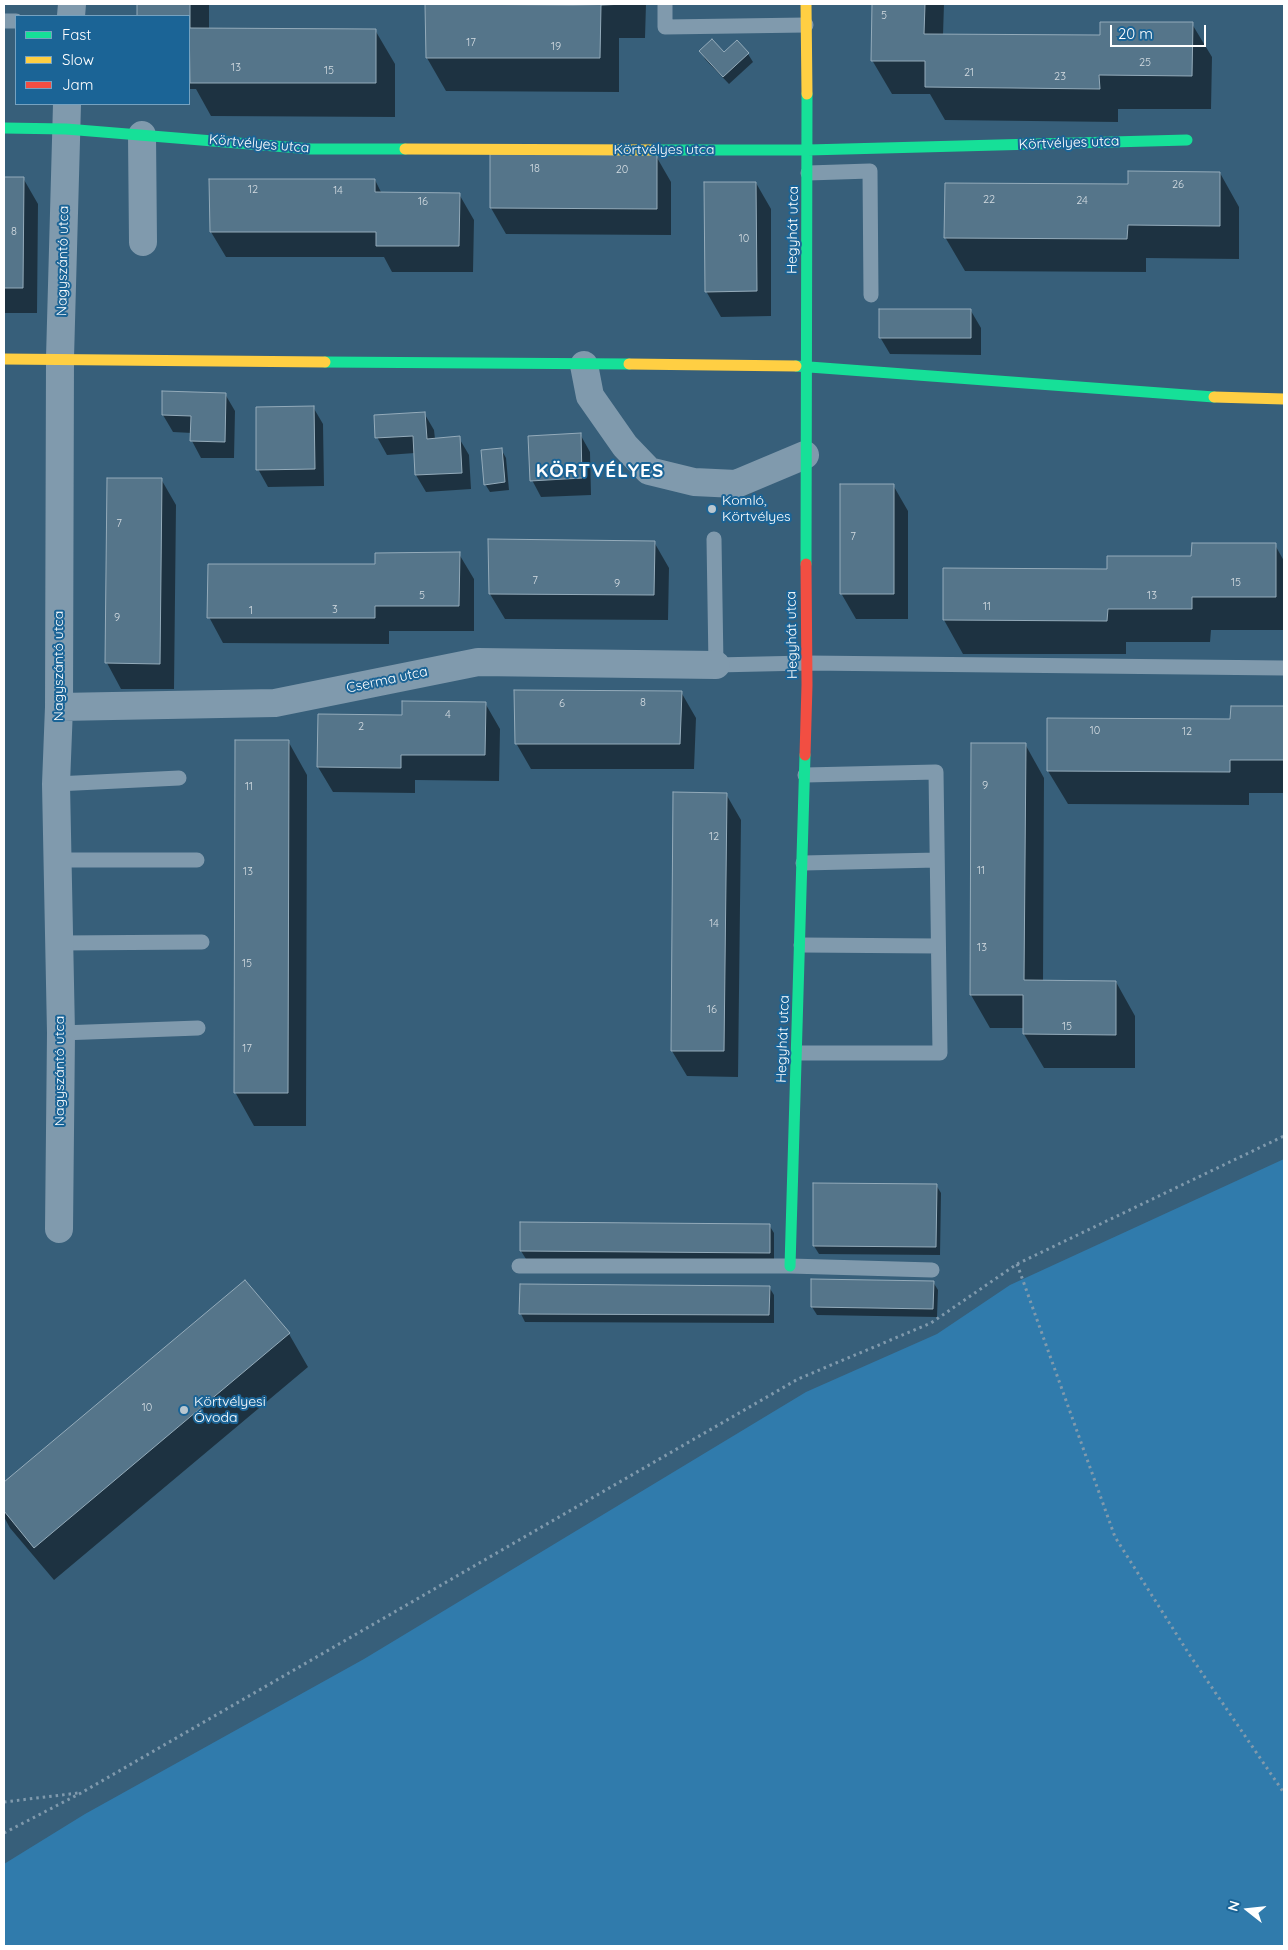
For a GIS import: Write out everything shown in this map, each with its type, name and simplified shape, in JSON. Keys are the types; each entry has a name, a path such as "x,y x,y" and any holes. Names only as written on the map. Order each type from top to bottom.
{"street":[{"name":"Hegyhát utca","path":"790,1266 798,1054 807,663 805,455 808,150 806,4"},
{"name":"Körtvélyes utca","path":"4,128 67,116 142,135 311,149 808,150 1187,140"},
{"name":"Nagyszántó utca","path":"59,1229 61,1033 56,784 59,707 60,358 67,116"},
{"path":"142,135 143,242"},
{"path":"4,359 806,366 1231,398 1284,399"},
{"path":"584,365 590,396 625,446 649,470 694,482 736,484 805,455"},
{"name":"Cserma utca","path":"59,707 276,703 478,662 716,665"}],"lane":[{"path":"665,4 665,27 806,25"},
{"path":"808,173 870,171 871,294"},
{"path":"714,539 716,665 807,663 1284,668"},
{"path":"798,1054 940,1053 936,772 805,775"},
{"path":"56,784 179,778"},
{"path":"58,860 197,860"},
{"path":"803,863 937,860"},
{"path":"60,943 202,942"},
{"path":"801,945 938,946"},
{"path":"61,1033 198,1028"},
{"path":"519,1266 790,1266 932,1270"}],"path":[{"path":"4,1833 81,1793 798,1379 932,1324 1017,1264 1284,1136"},
{"path":"1017,1264 1115,1537 1189,1654 1284,1793"},
{"path":"4,1802 81,1793"}],"shaded area":[{"path":"1284,1159 1284,1946 4,1946 4,1864 85,1814 364,1659 806,1392 937,1334 1010,1285"}],"building":[{"path":"137,4 190,4 190,15 137,15"},
{"path":"425,4 627,4 601,5 600,58 426,58"},
{"path":"872,4 925,4 924,34 1100,35 1100,22 1193,22 1192,76 1099,75 1100,89 925,87 925,61 871,61"},
{"path":"190,28 376,29 376,83 190,83"},
{"path":"712,39 724,52 737,40 749,53 723,77 699,51"},
{"path":"490,154 657,155 657,209 490,208"},
{"path":"1128,171 1220,172 1220,226 1128,225 1127,239 944,238 945,183 1128,184"},
{"path":"4,177 24,177 23,288 4,288"},
{"path":"209,179 375,179 375,192 460,193 459,246 376,246 376,232 210,232"},
{"path":"704,182 756,182 757,291 705,292"},
{"path":"879,309 971,309 971,338 879,338"},
{"path":"162,391 226,393 225,442 190,441 191,416 162,415"},
{"path":"314,406 315,469 256,470 256,407"},
{"path":"425,412 427,439 460,436 462,473 415,475 413,436 375,438 374,415"},
{"path":"581,433 582,478 530,481 528,436"},
{"path":"502,448 505,482 484,485 481,450"},
{"path":"107,478 162,478 160,664 105,663"},
{"path":"840,484 894,484 894,594 840,594"},
{"path":"488,539 655,541 654,595 489,594"},
{"path":"1192,543 1276,543 1276,597 1192,597 1192,609 1108,609 1107,621 943,620 943,568 1107,569 1107,556 1191,556"},
{"path":"460,552 459,606 375,606 375,618 207,618 208,564 375,564 375,553"},
{"path":"514,690 682,691 680,744 515,744"},
{"path":"402,701 486,702 485,755 401,755 401,768 317,767 318,714 402,715"},
{"path":"1231,706 1284,706 1284,760 1230,760 1230,772 1047,771 1047,718 1230,719"},
{"path":"235,740 289,740 288,1093 234,1093"},
{"path":"971,743 1026,743 1024,980 1116,981 1116,1035 1023,1034 1023,995 970,995"},
{"path":"673,792 727,793 724,1051 671,1051"},
{"path":"813,1183 937,1184 936,1247 813,1246"},
{"path":"520,1222 770,1224 770,1253 520,1251"},
{"path":"811,1279 934,1281 933,1309 811,1307"},
{"path":"245,1280 290,1333 34,1548 4,1511 4,1482"},
{"path":"520,1284 770,1286 769,1315 519,1314"}],"traffic: fast":[{"path":"806,564 807,94"},
{"path":"4,128 66,129 311,149 405,149"},
{"path":"652,150 808,150 1187,140"},
{"path":"325,362 629,364"},
{"path":"796,366 1214,397"},
{"path":"790,1266 805,755"}],"traffic: slow":[{"path":"806,4 807,94"},
{"path":"405,149 652,150"},
{"path":"4,359 325,362"},
{"path":"629,364 796,366"},
{"path":"1214,397 1284,399"}],"traffic: jam":[{"path":"805,755 807,685 806,564"}],"place":[{"name":"Komló, Körtvélyes","path":"712,509"},
{"name":"Körtvélyesi Óvoda","path":"184,1410"}],"district":[{"name":"KÖRTVÉLYES","path":"600,471"}]}
